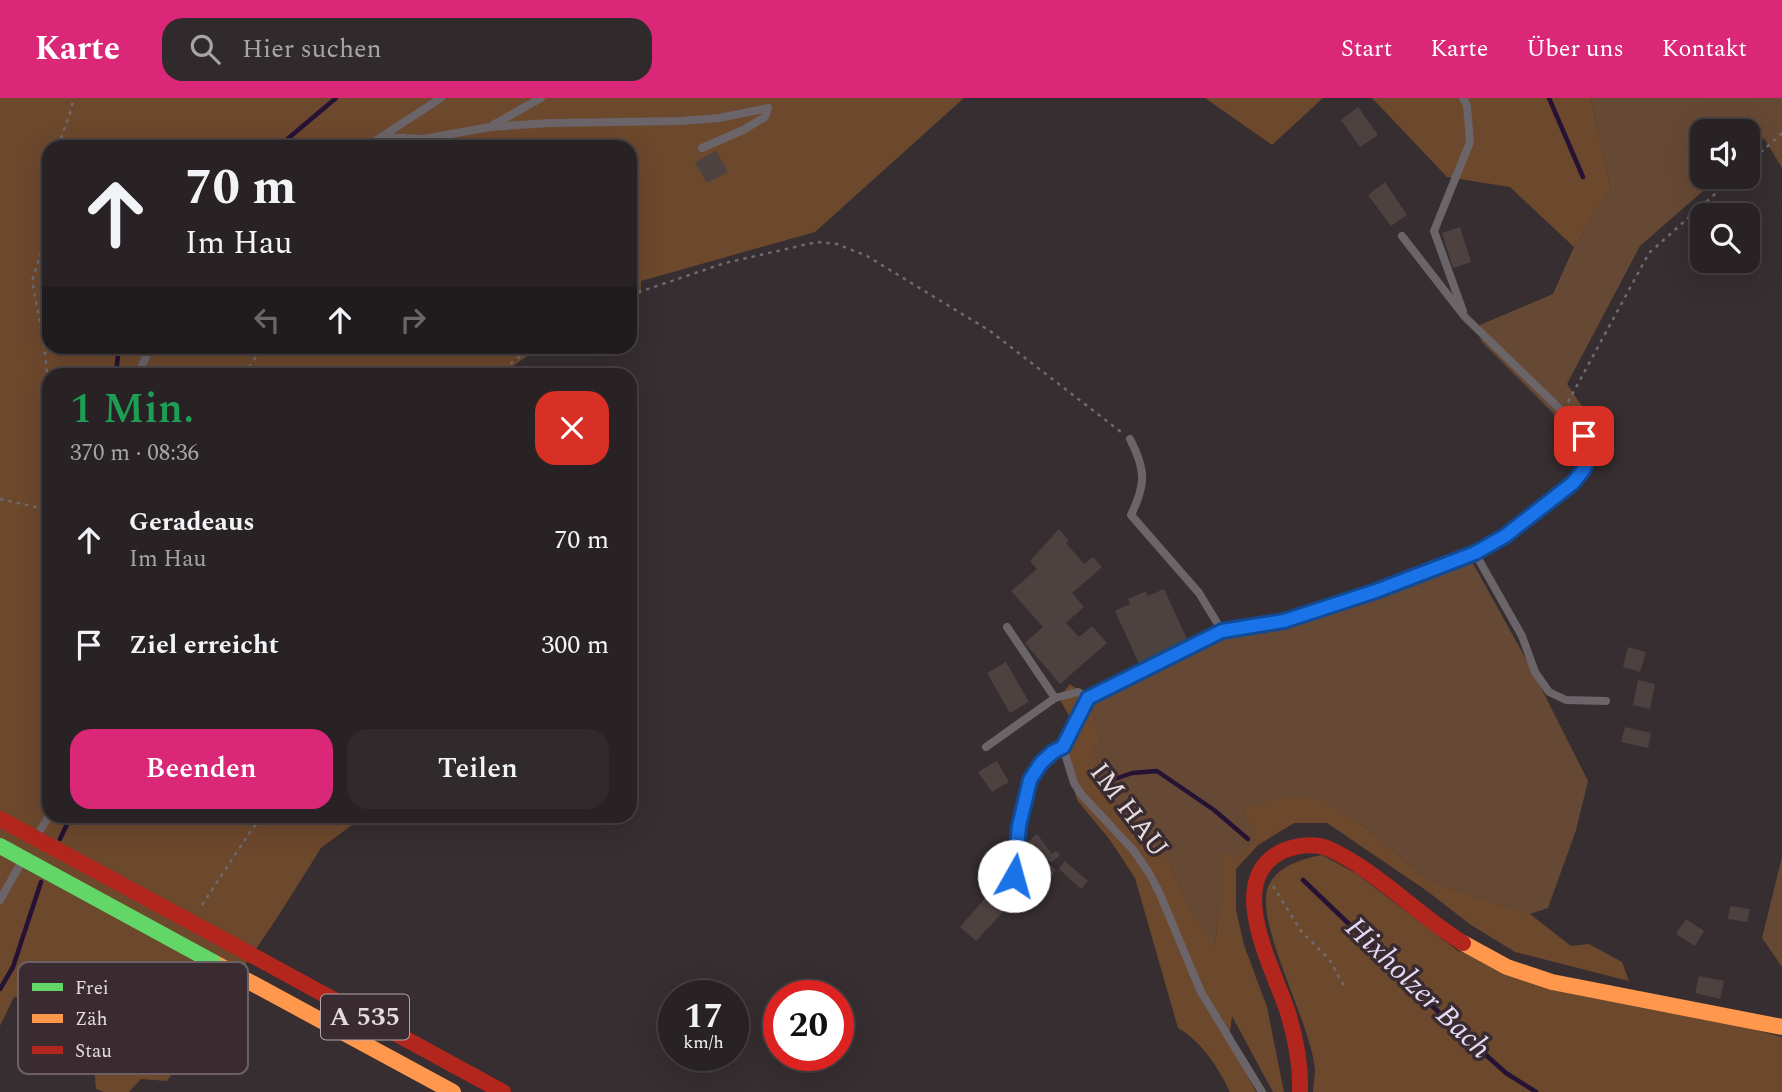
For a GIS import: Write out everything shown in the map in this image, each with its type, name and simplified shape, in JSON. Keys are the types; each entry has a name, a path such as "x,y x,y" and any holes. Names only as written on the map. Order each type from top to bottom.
{"main road":[{"name":"A 535","path":"0,819 503,1092"},
{"path":"1300,1092 1301,1073 1290,1025 1262,940 1255,906 1256,880 1262,869 1270,859 1299,844 1321,846 1360,869 1461,943 1508,968 1582,990 1782,1027"},
{"name":"A 535","path":"0,846 213,962"},
{"name":"A 535","path":"248,981 453,1092"}],"lane":[{"path":"379,140 441,98"},
{"path":"490,127 541,98"},
{"path":"1463,98 1467,106 1470,142 1434,231 1465,317"},
{"path":"384,137 423,139 490,127 681,121 719,118 768,108 765,117 702,148"},
{"path":"986,747 1055,698 1079,692 1088,698 1222,631 1284,621 1376,591 1475,553 1505,536 1573,483 1584,469 1589,454 1584,436 1563,412 1465,317 1402,236"},
{"path":"1130,439 1142,462 1143,477 1140,496 1131,515 1199,593 1222,631"},
{"path":"1475,553 1521,636 1535,672 1549,692 1566,700 1606,701"},
{"path":"1007,627 1055,698"},
{"name":"IM HAU","path":"1088,698 1063,747 1074,783 1134,850 1149,873 1201,992 1262,1092"},
{"path":"1014,876 1019,826 1030,780 1041,763 1063,747"},
{"path":"0,900 45,823"}],"path":[{"path":"60,140 72,110 73,98"},
{"path":"1760,153 1782,133"},
{"path":"1563,412 1649,253 1721,189"},
{"path":"637,293 725,263 817,242 837,244 867,256 990,331 1130,439"},
{"path":"42,250 32,281 42,333"},
{"path":"505,368 523,354"},
{"path":"0,499 42,508"},
{"path":"202,905 258,823"},
{"path":"1262,869 1301,931 1329,958 1344,986"},
{"path":"173,962 177,953"}],"shaded area":[{"path":"0,98 964,98 815,232 641,281 641,293 637,295 637,140 42,140 42,354 530,354 510,368 42,368 42,823 355,823 321,848 247,962 18,962 18,997 14,997 0,1026"},
{"path":"1205,98 1323,98 1272,145"},
{"path":"1372,98 1591,98 1611,189 1574,247 1510,187 1447,177"},
{"path":"1591,98 1782,98 1782,168 1764,138 1760,141 1760,119 1690,119 1690,189 1705,189 1640,246 1567,384 1592,421 1554,414 1481,341 1480,325 1553,294 1574,247 1611,189"},
{"path":"1470,558 1532,670 1588,781 1576,830 1548,908 1530,914 1432,882 1359,823 1243,810 1256,839 1240,857 1219,854 1219,908 1215,946 1186,901 1163,846 1137,826 1106,791 1094,749 1102,745 1089,698 1101,687 1214,637 1283,625 1378,595"},
{"path":"1070,684 1089,698 1102,745 1094,749 1106,791 1137,826 1163,846 1186,901 1215,945 1219,908 1219,853 1240,857 1255,839 1243,809 1278,798 1316,797 1359,823 1432,882 1530,914 1571,946 1589,944 1622,962 1629,981 1515,952 1471,925 1427,891 1327,823 1294,823 1258,845 1236,869 1236,910 1244,945 1267,1007 1284,1092 1273,1092 1232,1016 1229,1039 1256,1092 1230,1092 1220,1073 1195,1040 1178,1028 1135,878 1110,840 1077,800 1059,737 1077,730 1059,698"},
{"path":"1322,855 1357,874 1458,951 1782,1037 1782,1092 1313,1092 1315,1070 1312,1051 1276,949 1266,903 1268,887 1277,874 1298,861"},
{"path":"1782,857 1782,967 1762,938"},
{"path":"95,1074 172,1074 167,1081 141,1079 129,1092 104,1092 96,1089"}],"building":[{"path":"1358,107 1378,135 1360,147 1341,120"},
{"path":"716,151 728,172 707,183 695,162"},
{"path":"1385,182 1407,215 1391,226 1368,195"},
{"path":"1460,227 1471,262 1453,268 1442,233"},
{"path":"1059,529 1069,541 1066,543 1084,564 1093,557 1102,567 1072,593 1084,607 1066,623 1079,637 1092,626 1107,643 1060,684 1025,643 1043,627 1011,591 1037,569 1030,561"},
{"path":"1164,589 1188,641 1139,664 1115,611 1130,604 1128,599 1146,591 1148,596"},
{"path":"1628,647 1646,652 1640,672 1623,667"},
{"path":"1006,662 1029,702 1010,713 987,673"},
{"path":"1638,680 1655,684 1650,709 1633,705"},
{"path":"1625,727 1651,733 1648,748 1621,742"},
{"path":"997,761 1009,782 992,792 978,772"},
{"path":"1037,834 1052,854 1056,851 1060,855 1051,863 1046,860 1056,871 1039,886 1043,892 1028,905 1022,898 1027,893 1022,888 1037,875 1024,861 1033,854 1024,845"},
{"path":"1004,844 1014,852 1006,861 996,852"},
{"path":"1065,861 1088,881 1081,889 1059,869"},
{"path":"996,886 1013,901 976,941 960,927"},
{"path":"1730,906 1750,909 1747,922 1728,919"},
{"path":"1686,919 1704,931 1695,946 1676,934"},
{"path":"1699,976 1724,981 1720,999 1695,993"}],"waterway":[{"path":"286,140 336,98"},
{"path":"1549,98 1583,177"},
{"path":"117,368 118,354"},
{"name":"Hixholzer Bach","path":"1101,784 1132,773 1157,771 1214,810 1248,839"},
{"path":"60,839 68,823"},
{"name":"Hixholzer Bach","path":"1303,880 1373,947 1400,968 1431,1005 1458,1030 1506,1073 1536,1092"},
{"path":"0,989 13,967 41,882"}],"traffic: slow":[{"path":"1463,943 1507,967 1552,982 1782,1027"},
{"path":"248,981 453,1092"}],"traffic: jam":[{"path":"0,819 226,941"},
{"path":"1300,1092 1299,1062 1288,1013 1257,925 1254,902 1256,881 1266,863 1285,850 1296,847 1311,845 1327,848 1361,867 1463,943"},
{"path":"226,941 503,1092"}],"traffic: fast":[{"path":"0,846 213,962"}],"route":[{"path":"1014,876 1019,826 1030,780 1041,763 1063,747 1088,698 1222,631 1284,621 1376,591 1475,553 1505,536 1573,483 1584,469 1589,454 1584,436"}]}
